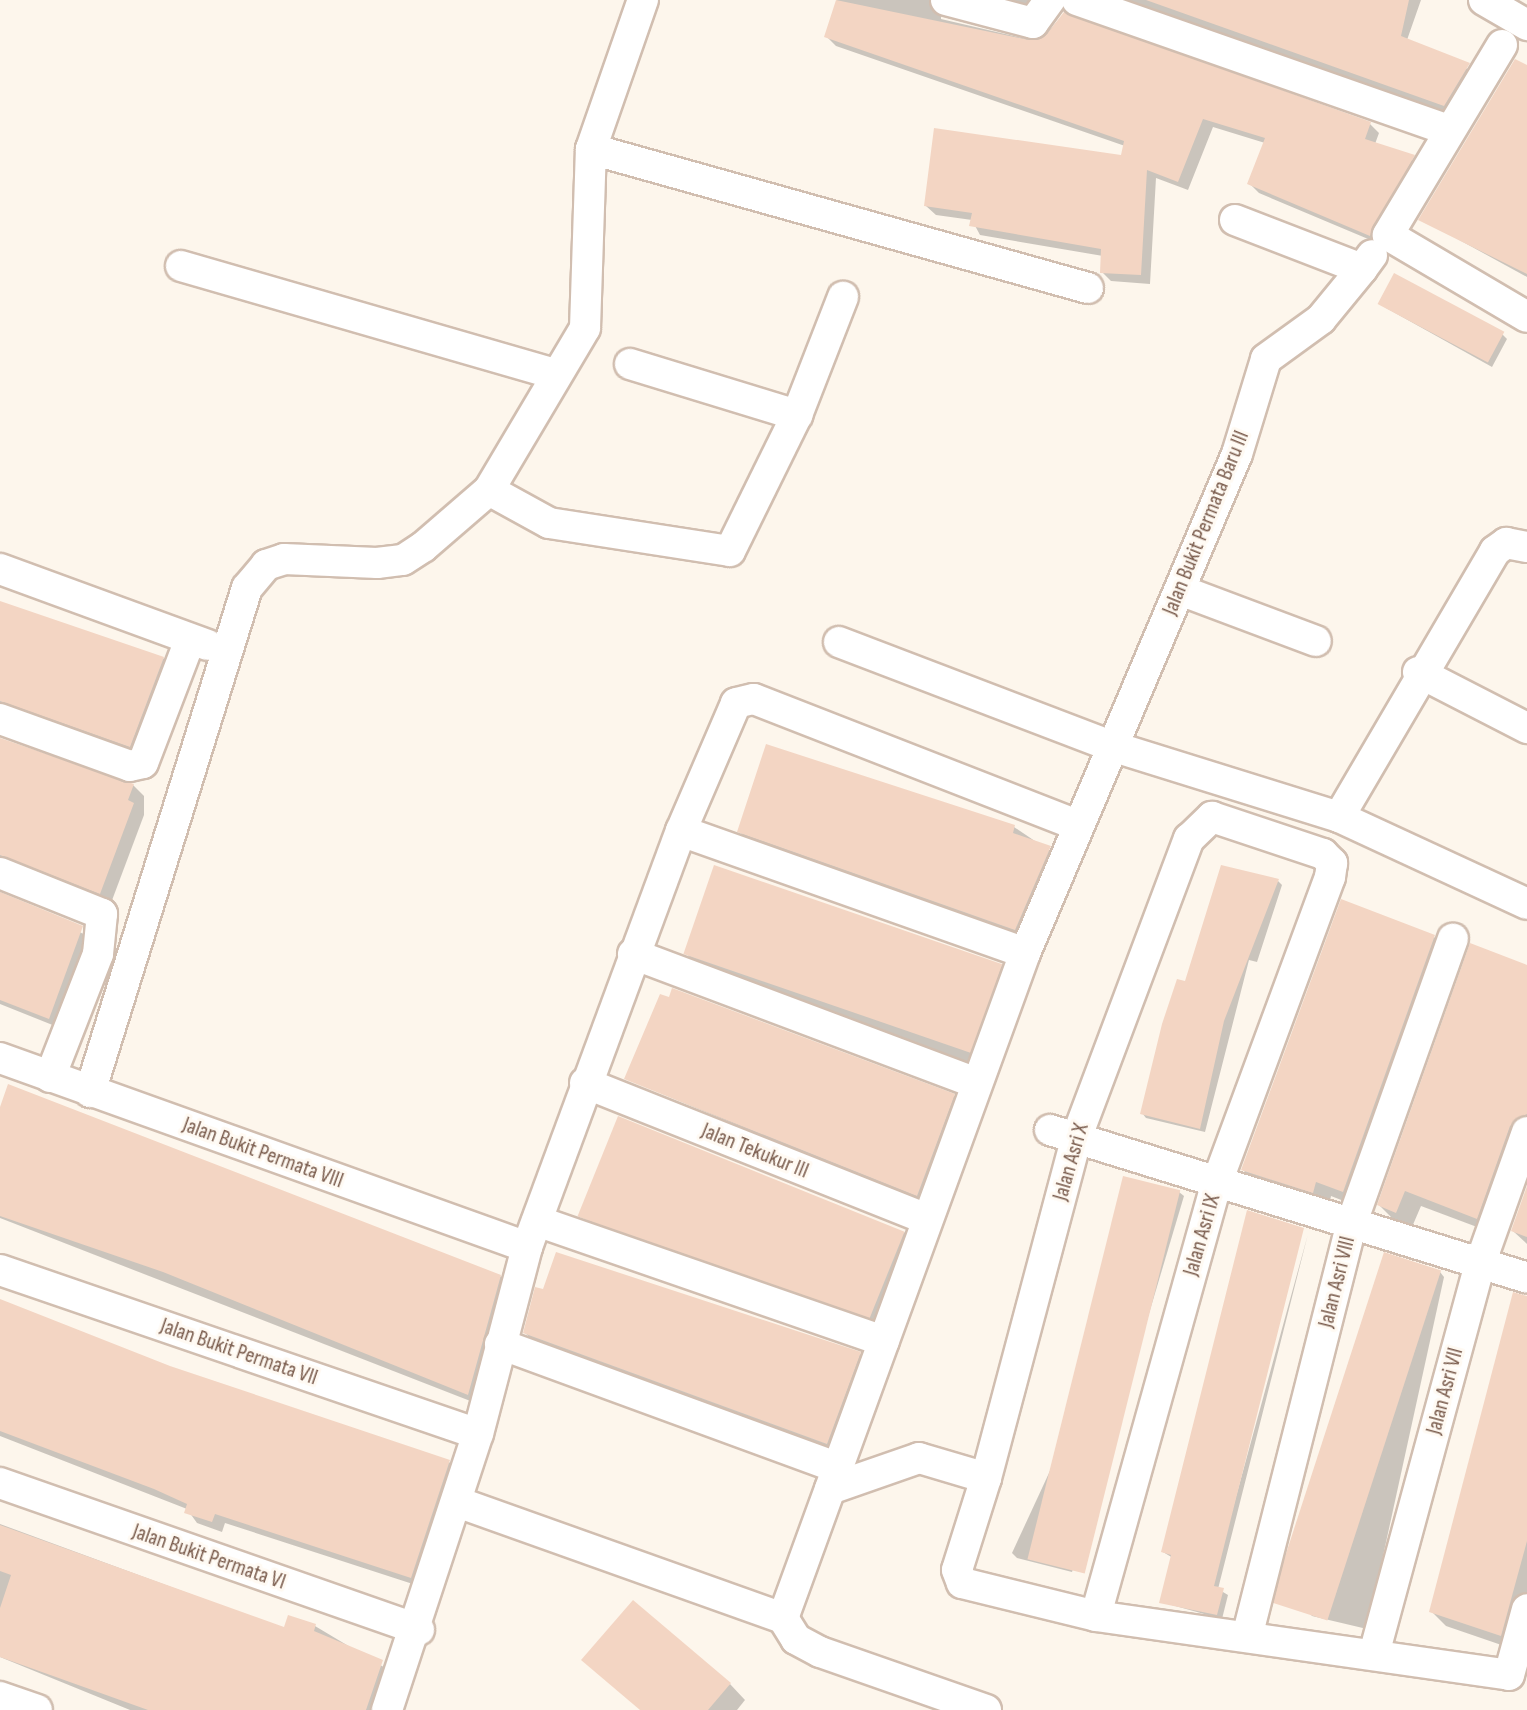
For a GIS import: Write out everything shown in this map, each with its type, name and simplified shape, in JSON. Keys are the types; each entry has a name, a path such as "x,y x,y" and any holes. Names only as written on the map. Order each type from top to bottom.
{"street":[{"path":"90,1092 224,650 247,588 266,565 403,560 489,490 589,314 591,149 643,0"},
{"path":"946,0 1033,23 1050,0"},
{"path":"1077,0 1449,130"},
{"path":"1484,0 1527,25"},
{"name":"Jalan Bukit Permata Baru III","path":"783,1618 1025,953 1237,454 1266,359 1321,319 1388,235 1502,45"},
{"path":"591,149 1088,288"},
{"path":"1235,220 1362,269"},
{"path":"1388,235 1525,312"},
{"path":"181,266 556,374"},
{"path":"489,490 549,523 730,551 797,415 843,297"},
{"path":"630,364 797,415"},
{"path":"1339,817 1418,672 1495,551 1506,543 1527,547"},
{"path":"0,569 224,650"},
{"path":"1180,590 1316,641"},
{"path":"0,719 130,766 143,763 190,640"},
{"path":"839,642 1111,746 1339,817 1527,904"},
{"path":"1418,672 1527,728"},
{"path":"387,1710 419,1630 478,1434 532,1234 633,954 725,718 736,703 754,699 1078,825"},
{"name":"Jalan Asri X","path":"1096,1616 962,1583 957,1570 986,1478 1063,1134 1196,827 1212,817 1332,863"},
{"path":"681,831 1025,953"},
{"name":"Jalan Asri IX","path":"1096,1616 1216,1185 1332,863"},
{"path":"0,873 102,914 98,954 50,1077"},
{"name":"Jalan Asri VIII","path":"1248,1633 1351,1225 1453,939"},
{"path":"633,954 977,1083"},
{"name":"Jalan Bukit Permata VIII","path":"0,1058 90,1092 532,1234 884,1341"},
{"name":"Jalan Tekukur III","path":"585,1083 926,1219"},
{"name":"Jalan Asri VII","path":"1374,1654 1480,1264 1527,1132"},
{"path":"1063,1134 1216,1185 1527,1278"},
{"name":"Jalan Bukit Permata VII","path":"0,1270 478,1434"},
{"path":"500,1344 835,1478 919,1458 986,1478"},
{"name":"Jalan Bukit Permata VI","path":"0,1483 419,1630"},
{"path":"457,1502 783,1618 796,1639 820,1652 978,1709"},
{"path":"1096,1616 1248,1633 1509,1675 1527,1609"},
{"path":"0,1697 37,1710"}],"building":[{"path":"836,0 1029,40 1047,34 1064,12 1371,122 1365,139 1415,155 1370,236 1247,184 1265,138 1203,119 1178,182 1147,170 1141,275 1100,273 1101,249 969,226 972,213 924,206 934,128 1121,155 1124,141 824,37"},
{"path":"1146,0 1409,0 1401,36 1470,63 1444,106"},
{"path":"1515,59 1527,65 1527,274 1418,220"},
{"path":"1394,273 1504,332 1488,363 1378,304"},
{"path":"0,601 164,657 130,747 0,701"},
{"path":"0,738 134,784 128,800 134,803 100,894 0,855"},
{"path":"766,744 1015,825 1013,833 1051,846 1015,930 737,832"},
{"path":"714,865 1002,964 972,1053 683,954"},
{"path":"1221,865 1279,879 1224,1021 1200,1129 1140,1114 1162,1024 1177,979 1185,981"},
{"path":"0,892 83,926 49,1019 0,1000"},
{"path":"1341,899 1435,935 1343,1192 1316,1182 1313,1193 1241,1170"},
{"path":"1470,943 1527,965 1527,1114 1510,1126 1477,1219 1405,1191 1396,1213 1377,1205"},
{"path":"672,988 955,1094 917,1196 624,1079 660,994 669,997"},
{"path":"8,1084 501,1275 468,1395 163,1272 0,1216 0,1107"},
{"path":"618,1116 904,1232 864,1332 578,1216"},
{"path":"1123,1176 1180,1190 1085,1574 1027,1559"},
{"path":"1527,1186 1527,1237 1511,1231"},
{"path":"1247,1210 1304,1228 1214,1586 1224,1588 1217,1615 1159,1603 1171,1555 1161,1552"},
{"path":"556,1252 861,1352 827,1444 523,1333 535,1287 543,1289"},
{"path":"1384,1252 1441,1271 1327,1621 1270,1602"},
{"path":"1513,1292 1527,1296 1527,1541 1501,1636 1429,1612"},
{"path":"0,1299 170,1366 450,1460 411,1578 215,1514 212,1522 184,1513 187,1504 154,1489 0,1431"},
{"path":"0,1525 284,1627 288,1615 316,1624 314,1631 383,1660 366,1710 148,1710 0,1657 0,1608 11,1575 0,1571"},
{"path":"633,1600 731,1683 708,1710 640,1710 581,1660"}]}
